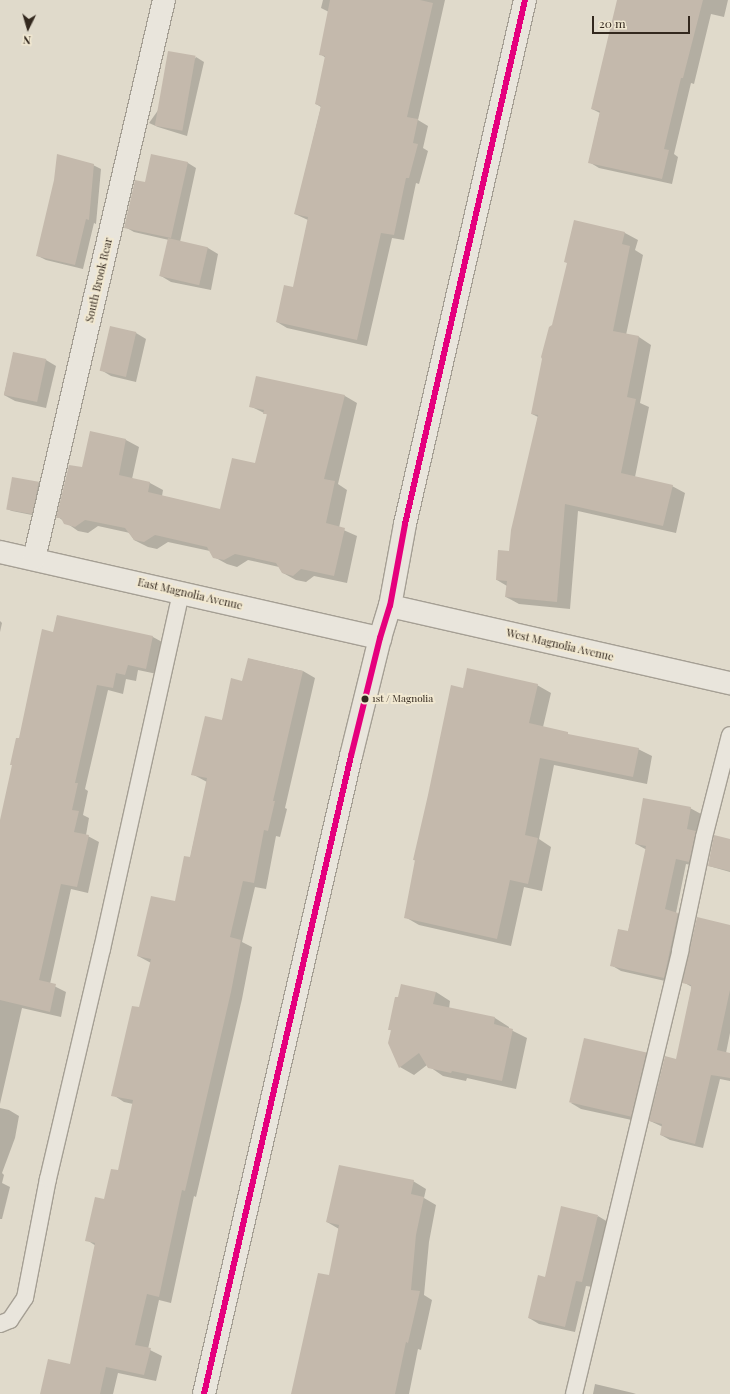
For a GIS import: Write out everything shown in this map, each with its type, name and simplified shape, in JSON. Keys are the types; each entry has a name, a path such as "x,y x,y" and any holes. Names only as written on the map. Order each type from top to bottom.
{"street":[{"name":"South Brook Rear","path":"34,559 164,0"},
{"path":"204,1394 380,638 390,606 405,524 525,0"},
{"name":"East Magnolia Avenue","path":"0,552 380,638"},
{"name":"West Magnolia Avenue","path":"390,606 730,683"}],"lane":[{"path":"0,1324 10,1320 25,1298 48,1179 104,942 181,592"},
{"path":"574,1394 680,952 704,837 730,735"}],"building":[{"path":"330,0 420,0 433,3 407,117 418,119 413,143 418,144 409,178 406,178 394,235 381,233 357,340 276,322 284,285 293,287 308,217 294,214 321,106 315,104 325,56 319,55"},
{"path":"617,0 703,0 683,78 681,78 664,149 669,150 662,179 588,163 600,111 591,109"},
{"path":"168,51 196,56 182,131 155,126"},
{"path":"57,154 94,164 89,220 86,219 75,265 36,256 54,180"},
{"path":"151,154 188,162 171,238 124,228 135,180 145,182"},
{"path":"574,220 625,232 622,244 630,246 613,331 639,336 627,397 636,399 621,473 673,485 663,526 565,504 557,602 505,597 507,581 496,580 498,550 509,551 511,530 538,415 531,414 542,359 541,357 549,327 552,325 567,263 564,262"},
{"path":"168,238 208,247 199,285 159,276"},
{"path":"110,326 136,332 126,377 100,371"},
{"path":"13,352 46,359 37,402 4,395"},
{"path":"256,376 345,395 324,479 335,481 326,523 345,528 334,576 301,569 293,576 282,573 276,563 235,554 224,560 213,558 207,547 155,535 144,542 134,540 125,528 85,520 75,527 64,524 61,518 56,518 69,465 82,467 90,431 126,439 119,475 150,482 148,492 220,509 232,458 255,463 267,414 263,414 264,410 249,407"},
{"path":"12,477 39,482 33,514 6,509"},
{"path":"57,615 153,636 146,669 128,665 125,675 116,673 113,688 97,685 75,783 78,783 72,810 79,811 74,832 89,835 77,887 61,884 39,980 56,984 50,1012 0,1000 0,820 12,765 10,765 16,738 19,738 42,629 53,632"},
{"path":"248,658 303,671 273,801 275,801 268,831 264,830 254,883 243,881 230,937 241,940 231,992 185,1191 182,1190 159,1297 147,1294 135,1345 151,1348 144,1375 106,1367 100,1394 40,1394 48,1359 70,1364 95,1243 85,1241 95,1197 104,1199 111,1169 118,1170 133,1100 111,1096 132,1006 139,1007 151,959 137,956 151,896 175,901 184,856 190,857 207,778 191,775 205,716 222,720 231,678 242,681"},
{"path":"467,668 538,684 529,723 568,732 568,734 639,748 633,777 540,758 525,835 538,838 528,884 510,880 497,939 404,918 415,860 413,860 451,685 463,688"},
{"path":"643,798 691,807 687,829 696,831 689,862 676,859 665,909 678,913 664,978 610,966 618,929 628,931 646,846 635,844"},
{"path":"714,835 730,839 730,871 708,866"},
{"path":"697,917 730,925 730,990 717,1050 730,1053 730,1078 711,1075 695,1144 660,1135 662,1124 649,1121 665,1056 676,1059 691,989 691,985 682,983"},
{"path":"401,984 436,992 433,1004 495,1017 494,1024 513,1029 502,1081 428,1068 419,1053 399,1068 388,1043 391,1030 388,1030 395,997 398,997"},
{"path":"584,1038 646,1052 632,1117 569,1102"},
{"path":"339,1165 414,1180 411,1194 424,1197 416,1235 411,1290 420,1291 408,1343 406,1342 395,1394 291,1394 318,1273 329,1275 339,1225 326,1222"},
{"path":"561,1206 598,1215 582,1282 576,1281 565,1327 528,1318 538,1275 545,1277"}],"transit line":[{"path":"204,1394 351,756 380,638 390,606 405,524 525,0"}],"place":[{"name":"1st / Magnolia","path":"365,699"}]}
